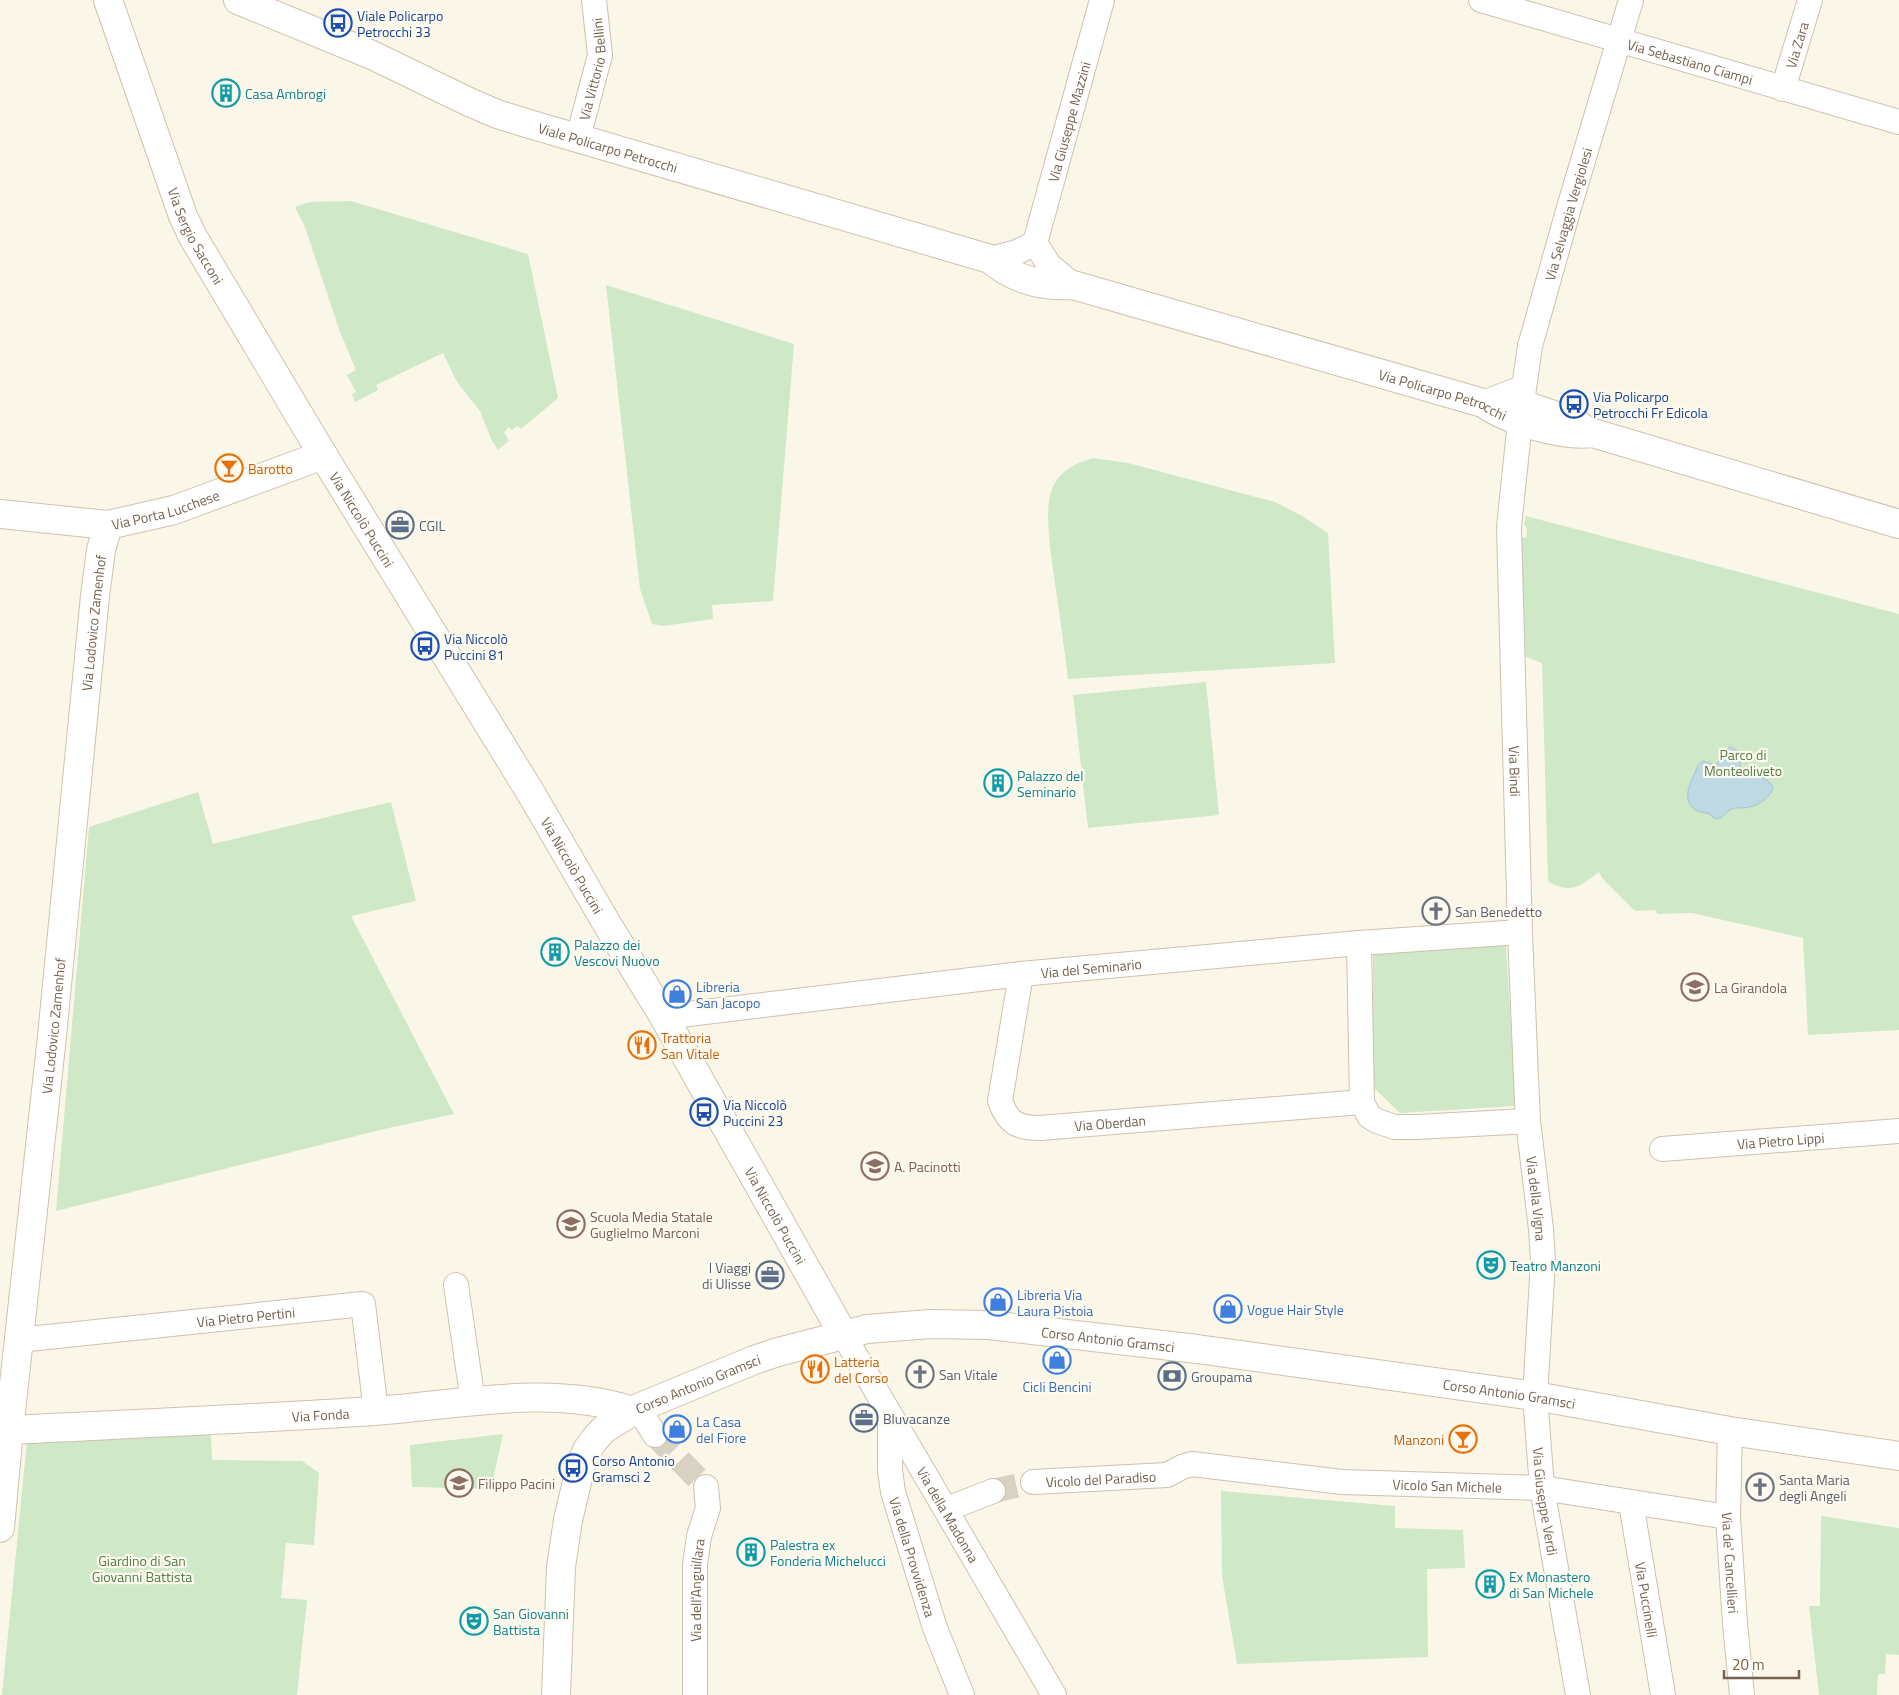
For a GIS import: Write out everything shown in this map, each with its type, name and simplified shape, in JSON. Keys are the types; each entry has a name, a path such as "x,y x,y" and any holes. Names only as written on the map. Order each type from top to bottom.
{"street":[{"name":"Via Sergio Sacconi","path":"108,0 187,226 323,456"},
{"name":"Viale Policarpo Petrocchi","path":"238,0 372,55 497,114 990,259"},
{"name":"Via Vittorio Bellini","path":"578,138 600,55 594,0"},
{"name":"Via Sebastiano Ciampi","path":"1481,0 1784,90 1899,122"},
{"name":"Via Selvaggia Vergiolesi","path":"1522,403 1530,346 1631,0"},
{"name":"Via Zara","path":"1784,90 1810,0"},
{"name":"Via Giuseppe Mazzini","path":"1035,243 1103,1"},
{"path":"990,259 1017,252 1035,243 1049,265 1073,285"},
{"name":"Via Policarpo Petrocchi","path":"990,259 1002,269 1015,276 1051,286 1073,285 1483,403 1499,414 1522,403 1570,434 1593,433 1899,524"},
{"name":"Via Bindi","path":"1522,403 1509,527 1520,932 1528,1121"},
{"name":"Via Porta Lucchese","path":"0,514 108,525 174,510 323,456"},
{"name":"Via Niccolò Puccini","path":"323,456 526,787 664,1017 843,1334"},
{"name":"Via Lodovico Zamenhof","path":"0,1528 52,1036 95,596 101,550 108,525"},
{"name":"Via del Seminario","path":"664,1017 1021,974 1359,943 1520,932"},
{"path":"1359,943 1362,1102 1369,1116 1395,1127 1528,1121"},
{"name":"Via Oberdan","path":"1021,974 1000,1101 1007,1117 1021,1126 1040,1128 1362,1102"},
{"name":"Via della Vigna","path":"1528,1121 1543,1261 1535,1396"},
{"name":"Via Pietro Lippi","path":"1662,1148 1899,1131"},
{"path":"456,1285 473,1402"},
{"name":"Via Pietro Pertini","path":"19,1340 363,1304 376,1411"},
{"name":"Corso Antonio Gramsci","path":"556,1695 561,1567 568,1520 581,1465 587,1450 595,1439 604,1429 635,1410 754,1360 843,1334 874,1328 912,1325 989,1325 1197,1349 1535,1396 1730,1430 1899,1456"},
{"name":"Via della Madonna","path":"843,1334 1054,1695"},
{"name":"Via Giuseppe Verdi","path":"1535,1396 1542,1488 1578,1695"},
{"name":"Via Fonda","path":"9,1430 376,1411 545,1397 576,1399 635,1410"},
{"path":"635,1410 655,1435"},
{"name":"Via della Provvidenza","path":"890,1414 890,1470 893,1492 935,1628 962,1695"},
{"name":"Via de' Cancellieri","path":"1730,1430 1728,1517 1742,1695"},
{"name":"Vicolo San Michele","path":"1168,1475 1192,1464 1372,1484 1542,1488 1728,1517"},
{"name":"Vicolo del Paradiso","path":"1033,1482 1168,1475"},
{"name":"Via dell'Anguillara","path":"695,1695 695,1565 699,1536 708,1508 706,1488"},
{"path":"947,1509 994,1491"},
{"name":"Via Puccinelli","path":"1631,1503 1663,1695"}],"green space":[{"path":"351,201 528,254 558,398 521,429 517,426 512,430 509,427 504,432 509,441 498,450 491,439 480,411 457,382 443,353 376,385 378,390 355,402 352,394 356,392 347,375 356,370 340,332 305,227 295,207 309,202"},
{"path":"606,285 794,344 773,601 712,605 713,619 663,626 652,624 640,589"},
{"path":"1093,458 1128,463 1275,502 1304,517 1328,533 1335,663 1068,679 1050,549 1049,499 1059,477 1074,465"},
{"name":"Parco di Monteoliveto","path":"1526,516 1899,614 1899,1030 1808,1035 1803,938 1692,913 1657,914 1656,910 1635,911 1602,878 1599,872 1575,887 1563,887 1548,881 1542,663 1523,656 1519,537 1526,538 1527,528 1524,525"},
{"path":"1206,682 1219,815 1088,828 1073,695"},
{"path":"198,792 213,844 391,802 416,901 351,916 454,1114 384,1129 56,1211 89,827"},
{"path":"1506,945 1516,1106 1400,1113 1373,1087 1373,953"},
{"name":"Giardino di San Giovanni Battista","path":"211,1432 212,1460 302,1461 319,1473 314,1545 286,1543 281,1598 307,1600 297,1695 2,1695 27,1441"},
{"path":"503,1434 491,1489 412,1487 410,1445"},
{"path":"1221,1491 1395,1506 1395,1528 1463,1530 1465,1568 1427,1569 1428,1657 1237,1664 1222,1576"},
{"path":"1821,1516 1899,1528 1899,1655 1886,1654 1885,1674 1878,1674 1877,1695 1819,1695 1809,1606 1820,1606"}],"water":[{"path":"1730,747 1739,753 1742,769 1765,778 1773,789 1764,800 1757,804 1744,808 1733,808 1716,819 1710,814 1693,808 1688,799 1688,789 1699,764 1703,761 1716,765 1725,750"}],"tunnel":[{"path":"655,1435 706,1487"},
{"path":"993,1491 1033,1482"}],"place":[{"name":"Viale Policarpo Petrocchi 33","path":"338,23"},
{"name":"Casa Ambrogi","path":"226,93"},
{"name":"Via Policarpo Petrocchi Fr Edicola","path":"1574,404"},
{"name":"Barotto","path":"229,468"},
{"name":"CGIL","path":"400,525"},
{"name":"Via Niccolò Puccini 81","path":"425,646"},
{"name":"Palazzo del Seminario","path":"998,783"},
{"name":"San Benedetto","path":"1436,911"},
{"name":"Palazzo dei Vescovi Nuovo","path":"555,952"},
{"name":"La Girandola","path":"1695,987"},
{"name":"Libreria San Jacopo","path":"677,994"},
{"name":"Trattoria San Vitale","path":"642,1045"},
{"name":"Via Niccolò Puccini 23","path":"704,1112"},
{"name":"A. Pacinotti","path":"875,1166"},
{"name":"Scuola Media Statale Guglielmo Marconi","path":"571,1224"},
{"name":"Teatro Manzoni","path":"1491,1265"},
{"name":"I Viaggi di Ulisse","path":"770,1275"},
{"name":"Libreria Via Laura Pistoia","path":"998,1302"},
{"name":"Vogue Hair Style","path":"1228,1309"},
{"name":"Cicli Bencini","path":"1057,1360"},
{"name":"Latteria del Corso","path":"815,1369"},
{"name":"San Vitale","path":"920,1374"},
{"name":"Groupama","path":"1172,1376"},
{"name":"Bluvacanze","path":"864,1418"},
{"name":"La Casa del Fiore","path":"677,1429"},
{"name":"Manzoni","path":"1463,1439"},
{"name":"Corso Antonio Gramsci 2","path":"573,1468"},
{"name":"Filippo Pacini","path":"459,1483"},
{"name":"Santa Maria degli Angeli","path":"1760,1487"},
{"name":"Palestra ex Fonderia Michelucci","path":"751,1552"},
{"name":"Ex Monastero di San Michele","path":"1490,1584"},
{"name":"San Giovanni Battista","path":"474,1621"}]}
